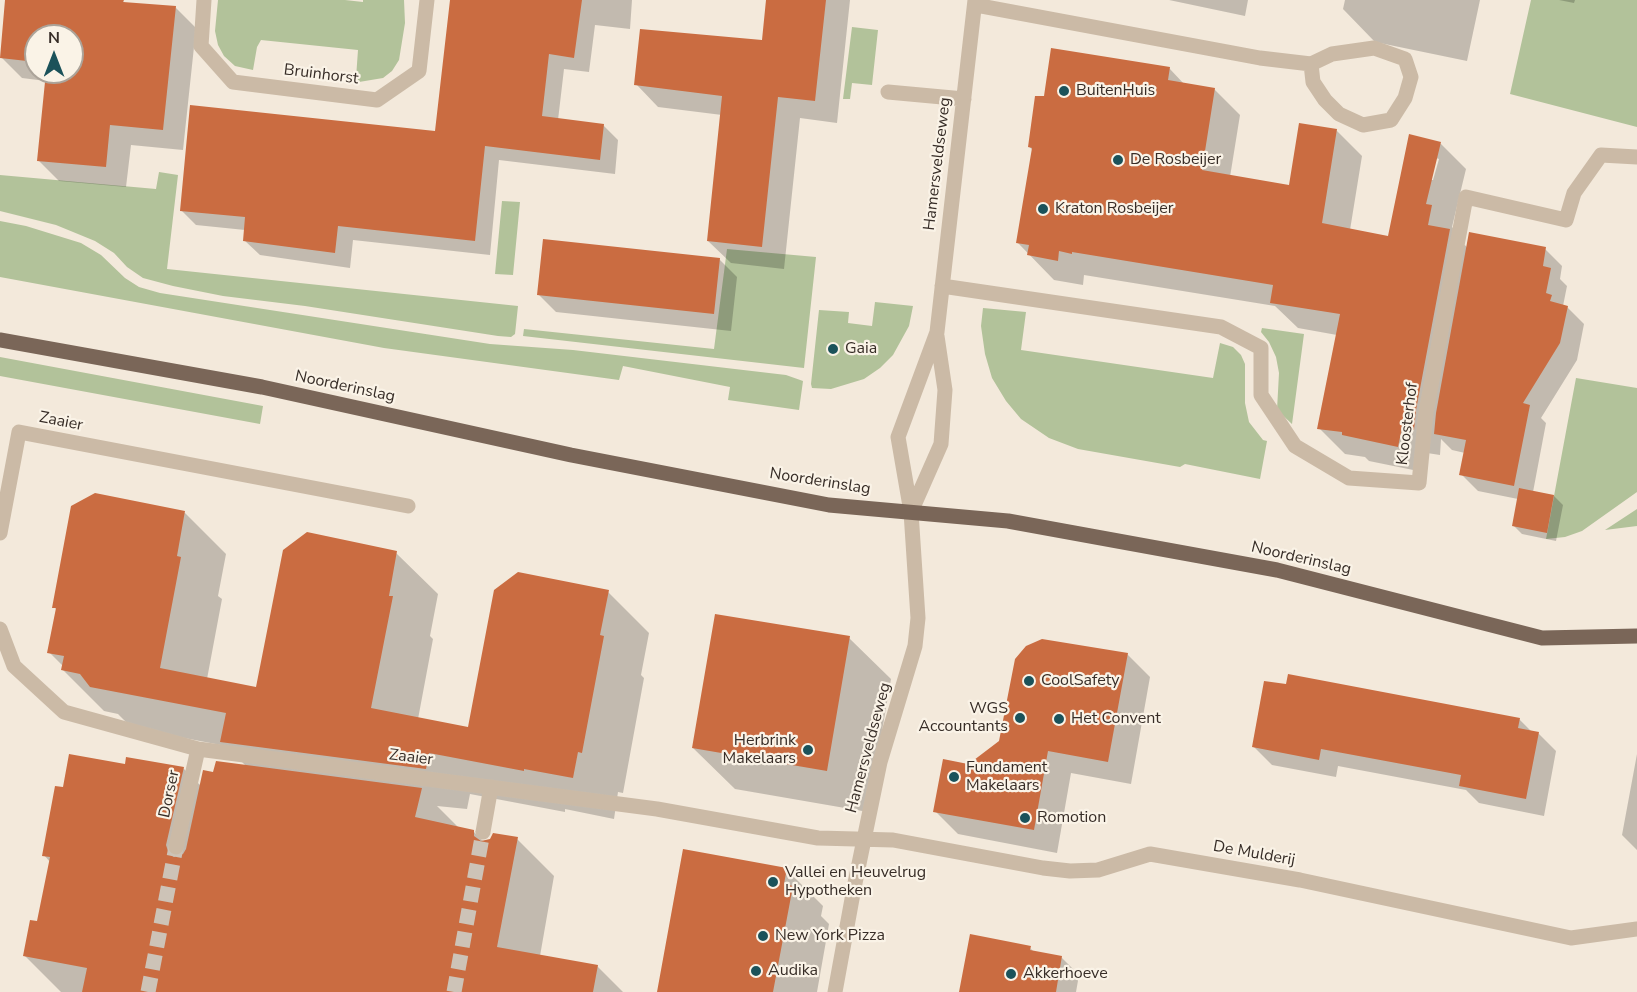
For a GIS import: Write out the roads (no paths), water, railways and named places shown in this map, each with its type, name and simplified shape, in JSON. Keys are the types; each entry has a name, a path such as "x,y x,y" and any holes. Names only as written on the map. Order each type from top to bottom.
{"main road":[{"name":"Noorderinslag","path":"0,340 262,387 571,455 829,505 1008,521 1277,570 1542,638 1637,636"}],"street":[{"name":"Bruinhorst","path":"204,0 201,46 232,82 377,100 419,71 427,0"},
{"path":"975,3 1260,58 1311,64 1332,54 1374,48 1405,59 1411,77 1405,98 1391,120 1363,125 1339,114 1325,100 1313,82 1311,64"},
{"name":"Hamersveldseweg","path":"911,512 940,444 945,390 937,332 975,3"},
{"path":"888,92 964,99"},
{"name":"Kloosterhof","path":"942,286 1221,327 1261,348 1261,395 1295,446 1349,478 1419,483 1426,412 1466,197 1566,220 1574,194 1601,155 1637,158"},
{"name":"Hamersveldseweg","path":"835,992 880,762 915,646 918,618 911,512 898,437 937,332"},
{"name":"Zaaier","path":"0,533 19,432 408,506"},
{"name":"Zaaier","path":"0,629 14,666 64,712 198,749 657,808 818,838 864,839"},
{"name":"Dorser","path":"176,847 198,749"},
{"path":"483,832 491,787"},
{"name":"De Mulderij","path":"864,839 893,840 1070,871 1098,870 1150,854 1300,880 1571,938 1637,929"}],"tunnel":[{"path":"454,992 483,832"},
{"path":"148,992 176,847"}],"place":[{"name":"BuitenHuis","path":"1064,91"},
{"name":"De Rosbeijer","path":"1118,160"},
{"name":"Kraton Rosbeijer","path":"1043,209"},
{"name":"Gaia","path":"833,349"},
{"name":"CoolSafety","path":"1029,681"},
{"name":"WGS Accountants","path":"1020,718"},
{"name":"Het Convent","path":"1059,719"},
{"name":"Herbrink Makelaars","path":"808,750"},
{"name":"Fundament Makelaars","path":"954,777"},
{"name":"Romotion","path":"1025,818"},
{"name":"Vallei en Heuvelrug Hypotheken","path":"773,882"},
{"name":"New York Pizza","path":"763,936"},
{"name":"Audika","path":"756,971"},
{"name":"Akkerhoeve","path":"1011,974"}]}
